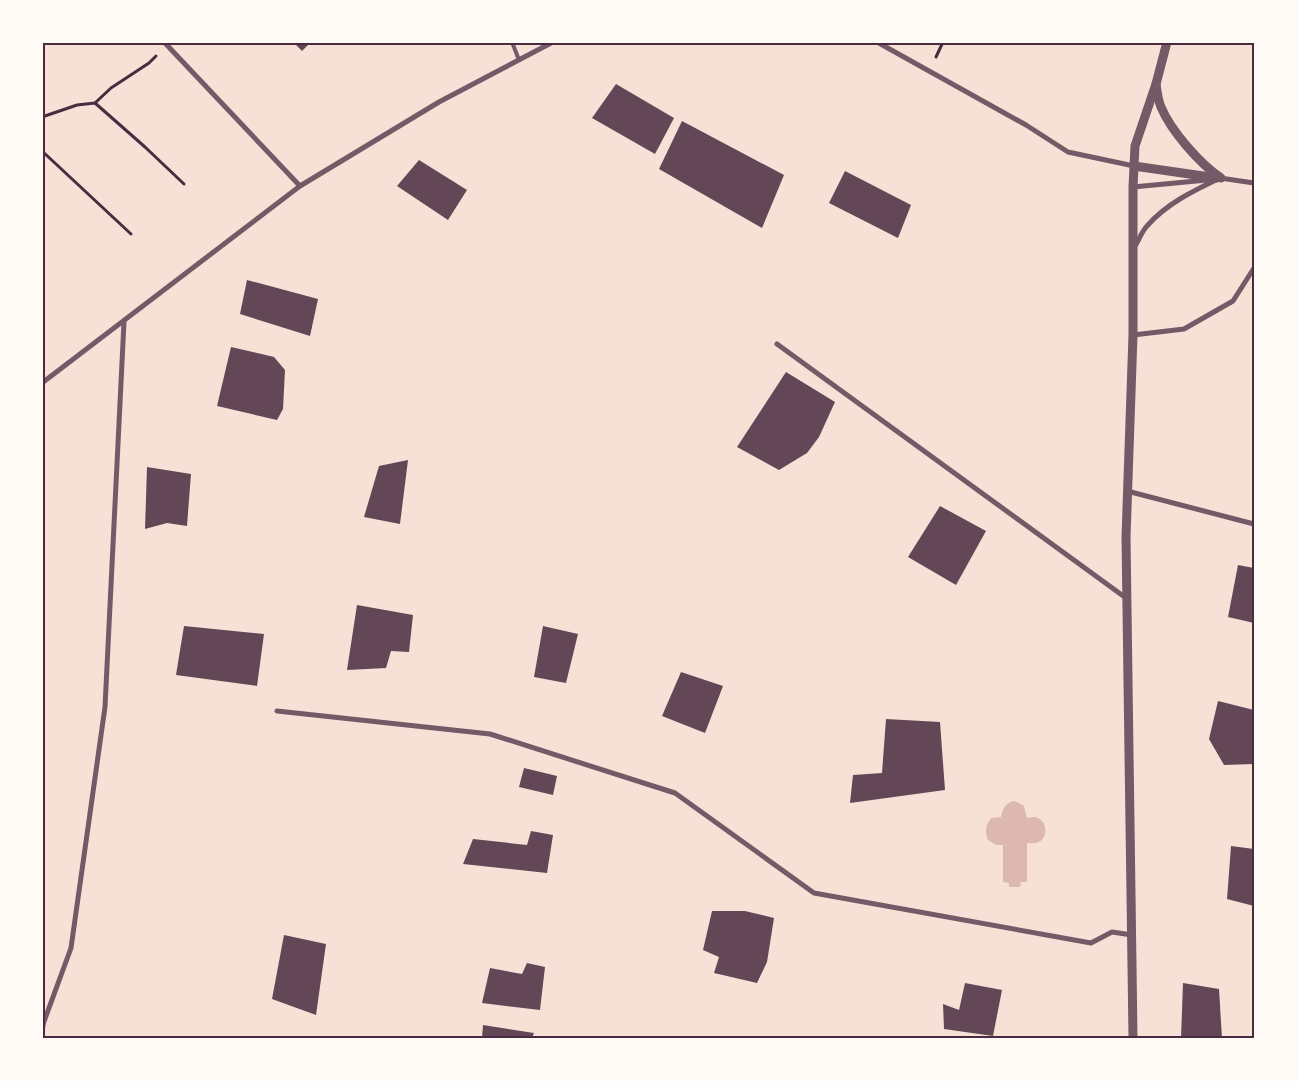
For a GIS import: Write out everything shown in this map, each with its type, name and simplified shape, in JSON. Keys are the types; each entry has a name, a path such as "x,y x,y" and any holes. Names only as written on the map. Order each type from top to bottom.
{"street":[{"path":"42,384 300,186 439,102 553,42"},
{"path":"877,42 1018,121 1068,152 1134,166 1254,183"},
{"path":"1134,1038 1126,537 1133,335 1133,187 1135,146 1156,84 1167,42"},
{"path":"165,44 300,186"},
{"path":"1156,84 1161,107 1181,138 1206,168 1221,178"},
{"path":"1133,187 1221,178"},
{"path":"1133,250 1146,227 1161,213 1188,193 1221,178"},
{"path":"1133,335 1184,328 1233,301 1254,268"},
{"path":"42,1034 43,1026 71,948 105,707 124,322"},
{"path":"777,344 1127,598"},
{"path":"1127,491 1254,524"},
{"path":"277,711 490,734 675,792 814,893 1091,944 1112,932 1132,935"}],"lane":[{"path":"512,42 519,60"}],"path":[{"path":"935,59 943,42"},
{"path":"42,117 77,105 95,102 111,88 149,63 165,44"},
{"path":"95,102 184,184"},
{"path":"42,152 130,234"}],"shaded area":[{"path":"1015,801 1024,806 1027,818 1035,817 1042,821 1045,832 1042,840 1039,842 1027,843 1027,882 1021,882 1020,887 1009,887 1009,883 1003,882 1003,845 996,845 988,840 986,829 991,818 1001,817 1005,806"}],"building":[{"path":"293,42 311,42 302,51"},
{"path":"616,84 674,118 655,154 592,118"},
{"path":"682,121 784,175 762,228 659,169"},
{"path":"419,160 467,190 448,220 397,186"},
{"path":"845,171 911,205 898,238 829,203"},
{"path":"247,280 318,299 310,336 240,314"},
{"path":"231,347 274,357 285,370 283,409 277,420 217,406"},
{"path":"786,372 835,402 819,437 807,453 779,470 737,447"},
{"path":"408,460 400,524 364,517 379,466"},
{"path":"147,467 191,474 187,526 167,523 145,529"},
{"path":"940,506 986,531 956,585 908,557"},
{"path":"1238,565 1254,568 1254,623 1228,617"},
{"path":"357,605 413,615 409,652 391,651 386,668 347,670"},
{"path":"184,626 264,634 257,686 176,675"},
{"path":"543,626 578,634 566,683 534,677"},
{"path":"681,672 723,686 705,733 662,716"},
{"path":"1218,701 1254,710 1254,764 1224,765 1209,739"},
{"path":"886,719 940,722 945,790 850,803 853,775 882,773"},
{"path":"524,768 557,776 553,795 519,787"},
{"path":"531,831 553,835 547,873 463,864 473,839 527,845"},
{"path":"1231,846 1254,849 1254,906 1227,899"},
{"path":"712,911 745,911 774,918 767,962 757,983 714,973 719,957 703,950"},
{"path":"284,935 326,944 316,1015 272,999"},
{"path":"527,963 545,967 540,1010 482,1003 490,968 522,974"},
{"path":"965,983 1002,990 993,1036 944,1029 943,1004 959,1010"},
{"path":"1183,983 1219,989 1222,1038 1181,1038"},
{"path":"483,1025 534,1033 532,1038 482,1038"}]}
